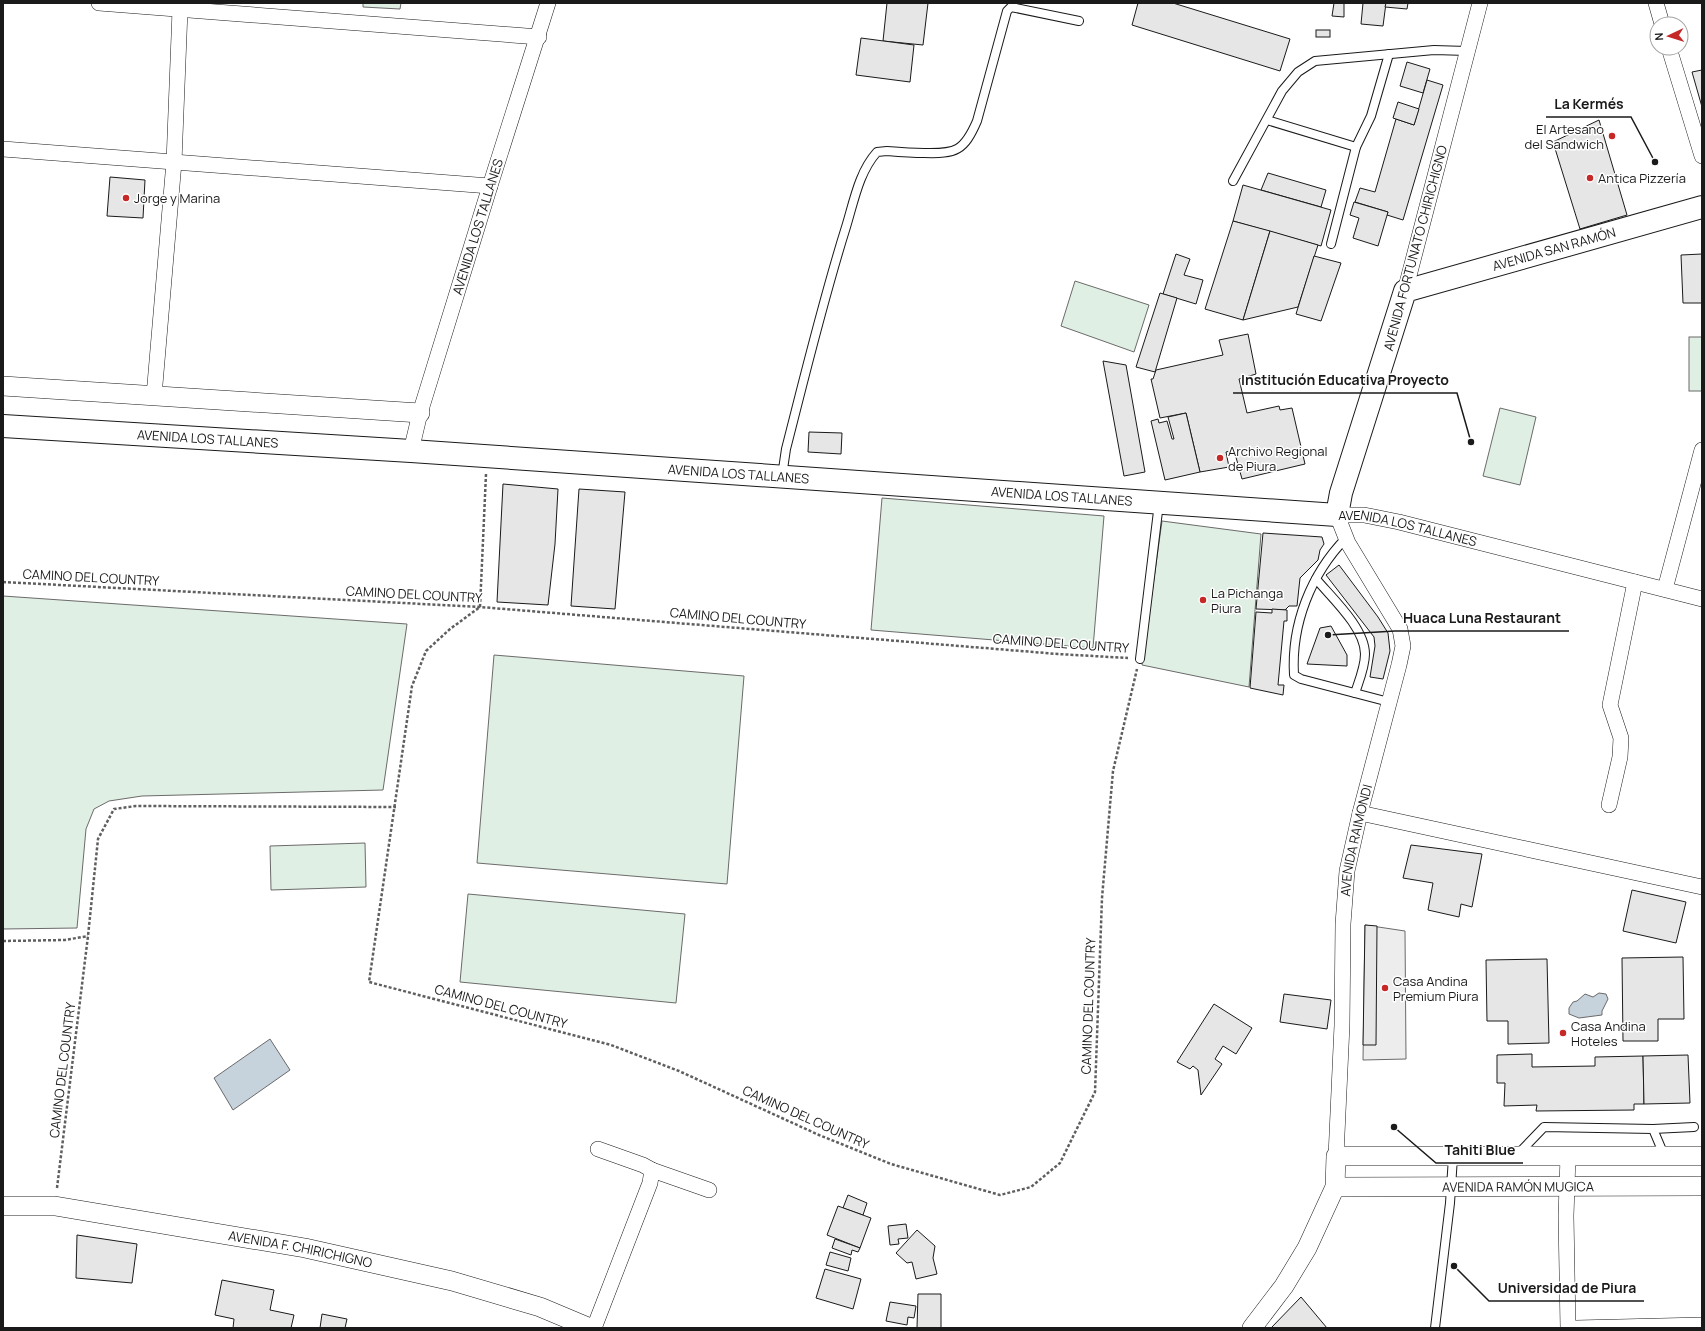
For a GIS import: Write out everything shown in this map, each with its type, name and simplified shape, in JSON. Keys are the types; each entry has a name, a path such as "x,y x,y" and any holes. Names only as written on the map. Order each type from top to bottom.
{"main road":[{"name":"AVENIDA SAN RAMÓN","path":"1405,291 1702,207"},
{"name":"AVENIDA FORTUNATO CHIRICHIGNO","path":"1337,515 1341,493 1405,291"},
{"name":"AVENIDA LOS TALLANES","path":"3,426 487,456 1337,515"}],"street":[{"path":"99,3 539,37"},
{"name":"AVENIDA LOS TALLANES","path":"412,451 420,414 490,186 539,37 548,3"},
{"name":"AVENIDA FORTUNATO CHIRICHIGNO","path":"1405,291 1480,3"},
{"path":"1656,3 1660,16"},
{"path":"154,396 174,162 180,10"},
{"path":"1671,56 1702,156"},
{"path":"3,149 490,186"},
{"path":"3,386 420,414"},
{"path":"1665,589 1702,450"},
{"name":"AVENIDA LOS TALLANES","path":"1337,515 1364,515 1399,522 1702,599"},
{"name":"AVENIDA RAIMONDI","path":"1335,1188 1342,1025 1343,924 1347,871 1360,813 1403,646 1400,629 1346,538 1337,515"},
{"path":"1609,805 1620,757 1621,738 1610,705 1635,582"},
{"path":"1360,813 1702,887"},
{"path":"598,1149 709,1190"},
{"path":"1336,1156 1702,1156"},
{"path":"1568,1156 1566,1216 1568,1328"},
{"path":"594,1328 650,1183 652,1170"},
{"name":"AVENIDA RAMÓN MUGICA","path":"1335,1188 1452,1186 1702,1186"},
{"path":"1252,1328 1284,1286 1307,1248 1335,1188"},
{"name":"AVENIDA F. CHIRICHIGNO","path":"3,1206 55,1206 306,1248 444,1279 540,1307 590,1328"},
{"path":"1576,1328 1702,1325"}],"lane":[{"path":"781,476 786,449 834,262 860,180 871,159 877,152 887,151 947,154 960,147 970,137 977,121 1007,11 1011,7 1080,21"},
{"path":"1233,181 1282,91 1298,72 1315,61 1434,50 1467,51"},
{"path":"1331,244 1356,147 1371,116 1389,54"},
{"path":"1267,120 1356,147"},
{"path":"1140,659 1159,502"},
{"path":"1346,538 1331,554 1316,579 1296,629 1293,660 1294,675 1301,679 1389,702"},
{"path":"1316,579 1359,632 1364,643 1365,654 1363,666 1355,693"},
{"path":"1516,1156 1544,1127 1694,1127"},
{"path":"1653,1128 1665,1156"},
{"path":"1435,1328 1452,1186 1453,1157"}],"path":[{"path":"396,807 412,686 426,651 450,629 480,607 487,456"},
{"name":"CAMINO DEL COUNTRY","path":"3,582 480,607 1050,654 1140,659 1113,771 1102,898 1096,1092 1060,1163 1031,1187 1000,1195 891,1164 818,1136 679,1071 611,1045 369,982 396,807 136,806 114,809 98,839 88,936 55,1206"},
{"path":"3,941 65,940 88,936"}],"green space":[{"path":"363,3 401,3 400,9 363,7"},
{"path":"1075,281 1149,305 1134,352 1061,326"},
{"path":"1689,337 1702,337 1702,391 1689,391"},
{"path":"1500,408 1536,417 1520,485 1483,476"},
{"path":"882,498 1104,516 1093,648 871,630"},
{"name":"La Pichanga Piura","path":"1162,521 1261,534 1249,687 1142,665"},
{"path":"3,596 407,624 383,790 142,796 109,801 94,809 86,829 77,928 3,929"},
{"path":"494,655 744,676 727,884 477,863"},
{"path":"365,843 366,887 271,890 270,846"},
{"path":"468,894 685,914 676,1003 460,982"}],"shaded area":[{"name":"Casa Andina Premium Piura","path":"1365,925 1405,931 1406,1059 1363,1060"},
{"path":"1599,993 1606,994 1608,999 1602,1011 1602,1015 1579,1018 1569,1014 1569,1008 1573,1002 1577,1001 1585,994 1593,997"},
{"path":"270,1039 290,1070 233,1110 214,1078"}],"building":[{"path":"887,3 928,3 923,45 883,41"},
{"path":"1138,3 1173,3 1290,39 1280,71 1132,25"},
{"path":"1334,3 1344,3 1344,17 1332,16"},
{"path":"1363,3 1386,3 1383,26 1361,24"},
{"path":"1386,3 1408,3 1407,9 1385,7"},
{"path":"1316,30 1330,30 1330,37 1316,37"},
{"path":"861,38 914,45 910,82 856,75"},
{"path":"1407,62 1430,69 1423,93 1400,86"},
{"path":"1702,70 1702,107 1692,72"},
{"path":"1427,80 1443,85 1403,220 1387,215 1388,212 1355,202 1360,188 1375,192 1396,119 1414,125"},
{"path":"1398,102 1419,109 1414,125 1393,118"},
{"name":"Antica Pizzería","path":"1599,120 1627,215 1580,229 1553,142"},
{"path":"1268,173 1326,190 1321,207 1261,190"},
{"name":"Jorge y Marina","path":"110,177 145,180 143,218 107,216"},
{"path":"1243,185 1331,210 1321,246 1233,221"},
{"path":"1354,202 1388,212 1378,246 1353,238 1359,218 1350,215"},
{"path":"1233,221 1270,231 1243,320 1205,309"},
{"path":"1270,231 1318,245 1298,307 1243,320"},
{"path":"1176,254 1190,259 1184,275 1203,280 1196,304 1163,294"},
{"path":"1702,254 1702,303 1683,303 1681,255"},
{"path":"1314,256 1341,263 1321,321 1296,314"},
{"path":"1160,293 1177,298 1155,372 1136,367"},
{"path":"1248,334 1256,374 1239,379 1247,413 1279,406 1280,410 1292,408 1305,464 1242,479 1234,450 1226,452 1229,467 1200,472 1186,413 1160,418 1151,379 1153,379 1156,370 1223,355 1219,340"},
{"path":"1103,361 1126,365 1145,472 1124,476"},
{"path":"1186,413 1200,472 1165,480 1151,421 1158,419 1159,423 1167,421 1172,439 1174,439 1168,417"},
{"path":"809,432 842,433 841,454 808,452"},
{"path":"503,484 558,489 555,544 548,605 497,602"},
{"path":"579,489 625,492 615,609 571,606"},
{"path":"1263,533 1322,537 1324,544 1320,550 1318,560 1300,578 1297,606 1289,606 1285,610 1256,609"},
{"path":"1339,565 1378,617 1388,633 1390,651 1383,679 1370,677 1375,646 1374,637 1326,575"},
{"path":"1272,609 1287,610 1287,621 1284,621 1278,685 1284,685 1283,695 1250,688 1256,612 1272,613"},
{"path":"1331,626 1347,655 1347,666 1307,664 1320,628"},
{"path":"1411,845 1482,854 1472,907 1461,904 1459,917 1428,910 1433,883 1403,878"},
{"path":"1632,890 1686,902 1676,943 1623,931"},
{"path":"1365,925 1377,926 1376,1045 1363,1045"},
{"path":"1683,957 1684,1019 1658,1019 1658,1041 1623,1041 1622,958"},
{"path":"1547,959 1549,1043 1508,1044 1508,1021 1487,1021 1486,960"},
{"path":"1284,994 1331,1000 1327,1029 1280,1022"},
{"path":"1214,1004 1252,1028 1236,1054 1223,1046 1215,1059 1222,1064 1201,1095 1198,1070 1193,1066 1190,1069 1177,1062"},
{"path":"1532,1054 1532,1067 1595,1066 1595,1057 1643,1056 1644,1104 1634,1104 1634,1110 1536,1111 1537,1105 1504,1106 1505,1083 1497,1083 1497,1055"},
{"path":"1688,1055 1690,1103 1644,1104 1643,1056"},
{"path":"848,1195 867,1203 863,1215 843,1208"},
{"path":"838,1206 871,1218 860,1248 827,1235"},
{"path":"906,1224 908,1238 898,1239 899,1244 890,1245 888,1226"},
{"path":"917,1230 935,1246 933,1258 937,1274 916,1279 912,1262 907,1263 896,1253"},
{"path":"77,1235 137,1244 132,1283 76,1278"},
{"path":"835,1239 860,1248 858,1252 852,1250 851,1255 832,1248"},
{"path":"830,1252 851,1258 848,1271 826,1265"},
{"path":"825,1269 861,1279 853,1309 816,1298"},
{"path":"222,1280 274,1290 270,1310 294,1315 291,1328 233,1328 234,1319 215,1315"},
{"path":"918,1294 941,1294 941,1328 917,1328"},
{"path":"1301,1297 1327,1328 1271,1328"},
{"path":"890,1302 916,1306 914,1318 908,1317 907,1325 886,1321"},
{"path":"322,1314 347,1319 345,1328 320,1328"}],"place":[{"name":"El Artesano del Sandwich","path":"1612,136"},
{"name":"La Kermés","path":"1655,162"},
{"name":"Antica Pizzería","path":"1590,178"},
{"name":"Jorge y Marina","path":"126,198"},
{"name":"Institución Educativa Proyecto","path":"1471,442"},
{"name":"Archivo Regional de Piura","path":"1220,458"},
{"name":"La Pichanga Piura","path":"1203,600"},
{"name":"Huaca Luna Restaurant","path":"1328,635"},
{"name":"Casa Andina Premium Piura","path":"1385,988"},
{"name":"Casa Andina Hoteles","path":"1563,1033"},
{"name":"Tahiti Blue","path":"1394,1127"},
{"name":"Universidad de Piura","path":"1454,1266"}]}
